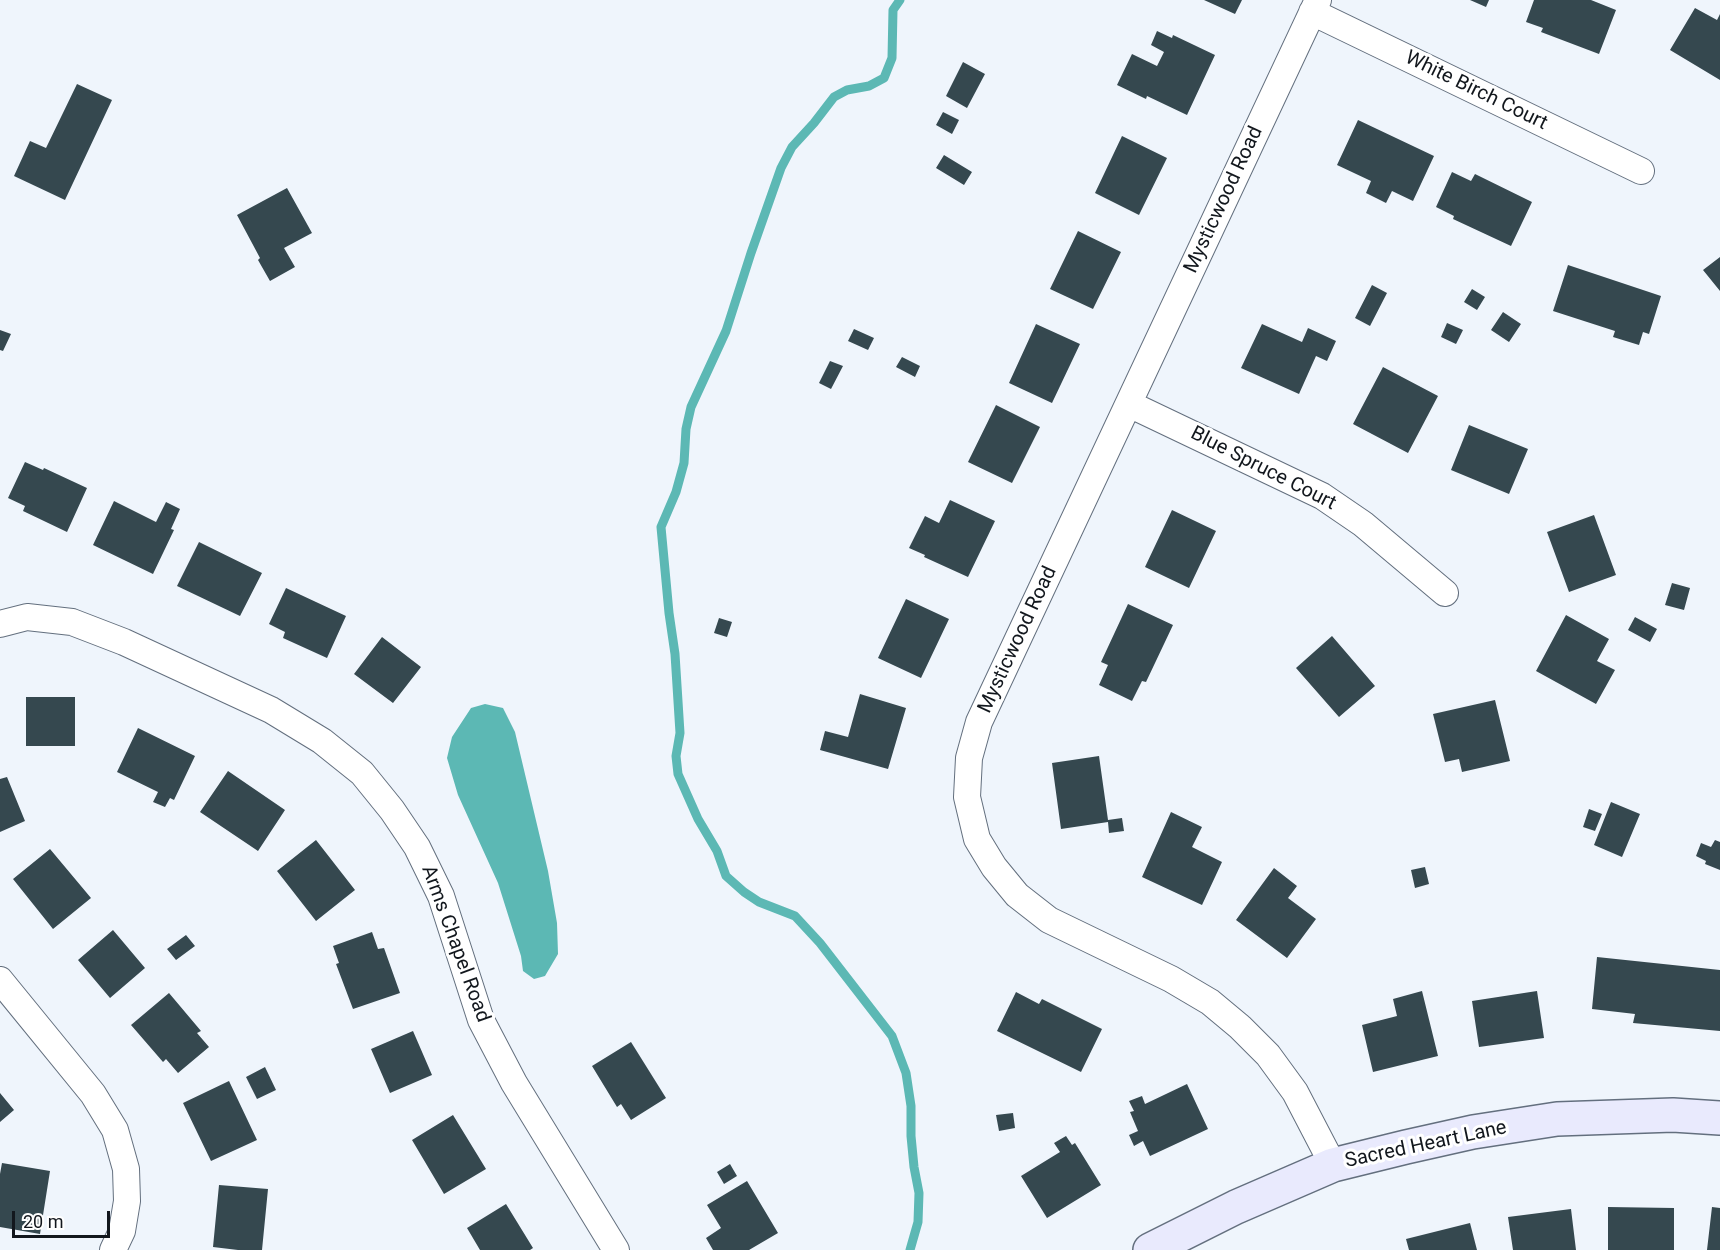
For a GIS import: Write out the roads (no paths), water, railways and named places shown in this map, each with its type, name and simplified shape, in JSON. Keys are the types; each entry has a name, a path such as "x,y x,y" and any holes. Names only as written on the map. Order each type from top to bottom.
{"street":[{"name":"White Birch Court","path":"1315,6 1641,171"},
{"name":"Mysticwood Road","path":"1315,6 979,722 969,758 967,797 977,839 994,867 1017,895 1049,920 1171,979 1210,1002 1240,1027 1268,1055 1295,1092 1333,1165"},
{"name":"Blue Spruce Court","path":"1130,404 1322,496 1364,524 1445,593"},
{"name":"Arms Chapel Road","path":"0,624 27,617 72,622 124,642 271,710 322,741 362,773 393,810 417,847 441,896 481,1020 514,1083 616,1250"},
{"path":"0,980 93,1094 115,1130 126,1169 127,1201 122,1231 113,1250"},
{"name":"Sacred Heart Lane","path":"1149,1250 1236,1207 1333,1165 1473,1132 1557,1119 1673,1115 1720,1118"}],"waterway":[{"path":"900,0 893,10 892,58 884,78 869,86 847,90 834,97 792,147 781,168 726,331 691,407 686,429 684,463 676,492 661,527 675,654 680,733 676,756 678,774 698,819 717,851 726,876 759,902 795,916 820,943 892,1036 906,1073 911,1106 914,1167 919,1193 918,1222 910,1250"}]}
